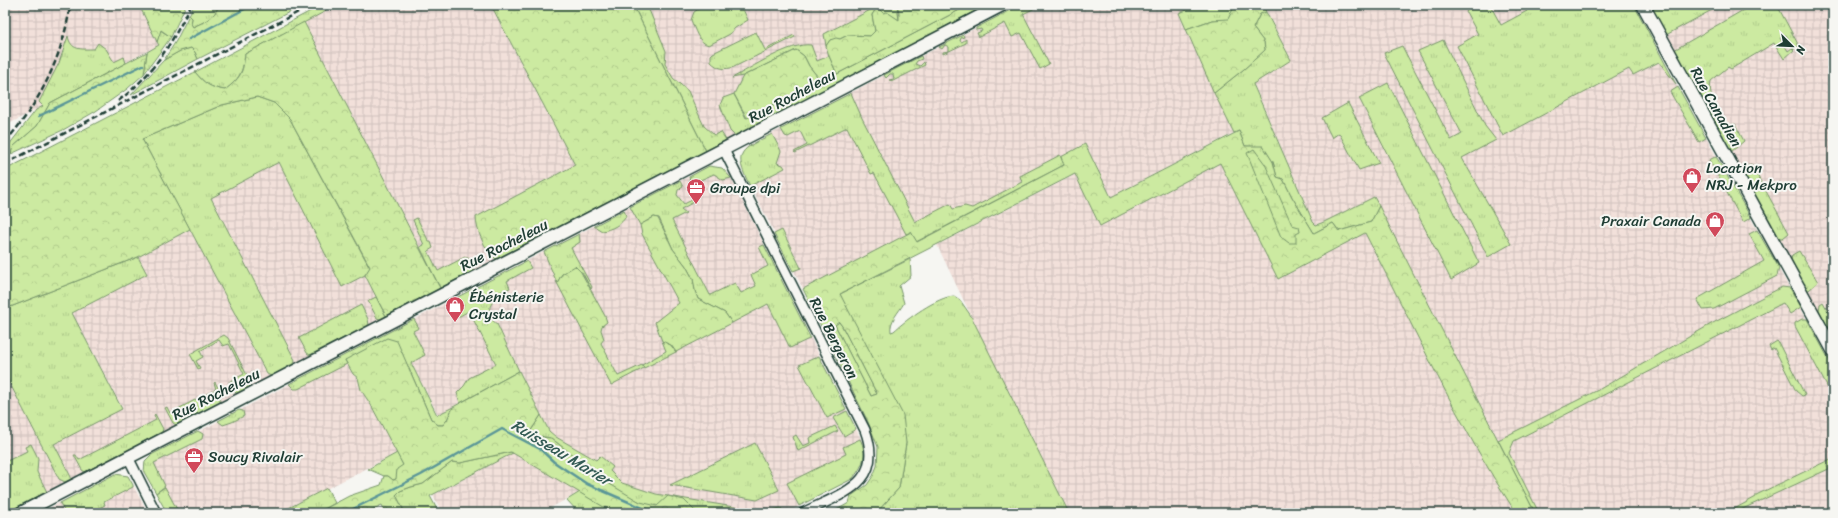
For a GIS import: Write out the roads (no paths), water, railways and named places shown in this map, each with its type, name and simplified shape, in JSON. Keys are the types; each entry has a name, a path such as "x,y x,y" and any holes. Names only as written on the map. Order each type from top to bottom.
{"street":[{"name":"Rue Rocheleau","path":"20,513 1002,5"},
{"name":"Rue Canadien","path":"1643,5 1833,350"},
{"name":"Rue Bergeron","path":"724,150 865,430 870,447 870,461 866,474 861,480 852,488 802,513"},
{"path":"128,457 156,513"}],"waterway":[{"path":"189,39 252,5"},
{"path":"39,116 143,65"},
{"name":"Ruisseau Marier","path":"345,513 421,475 502,429 540,449 554,462 587,484 645,509 665,513"}],"railway":[{"path":"118,101 142,80 160,58 169,45 191,5"},
{"path":"5,164 312,5"},
{"path":"5,142 29,112 48,79 61,44 70,7"}],"place":[{"name":"Location NRJ - Mekpro","path":"1692,194"},
{"name":"Groupe dpi","path":"696,205"},
{"name":"Praxair Canada","path":"1715,238"},
{"name":"Ébénisterie Crystal","path":"455,323"},
{"name":"Soucy Rivalair","path":"194,474"}]}
